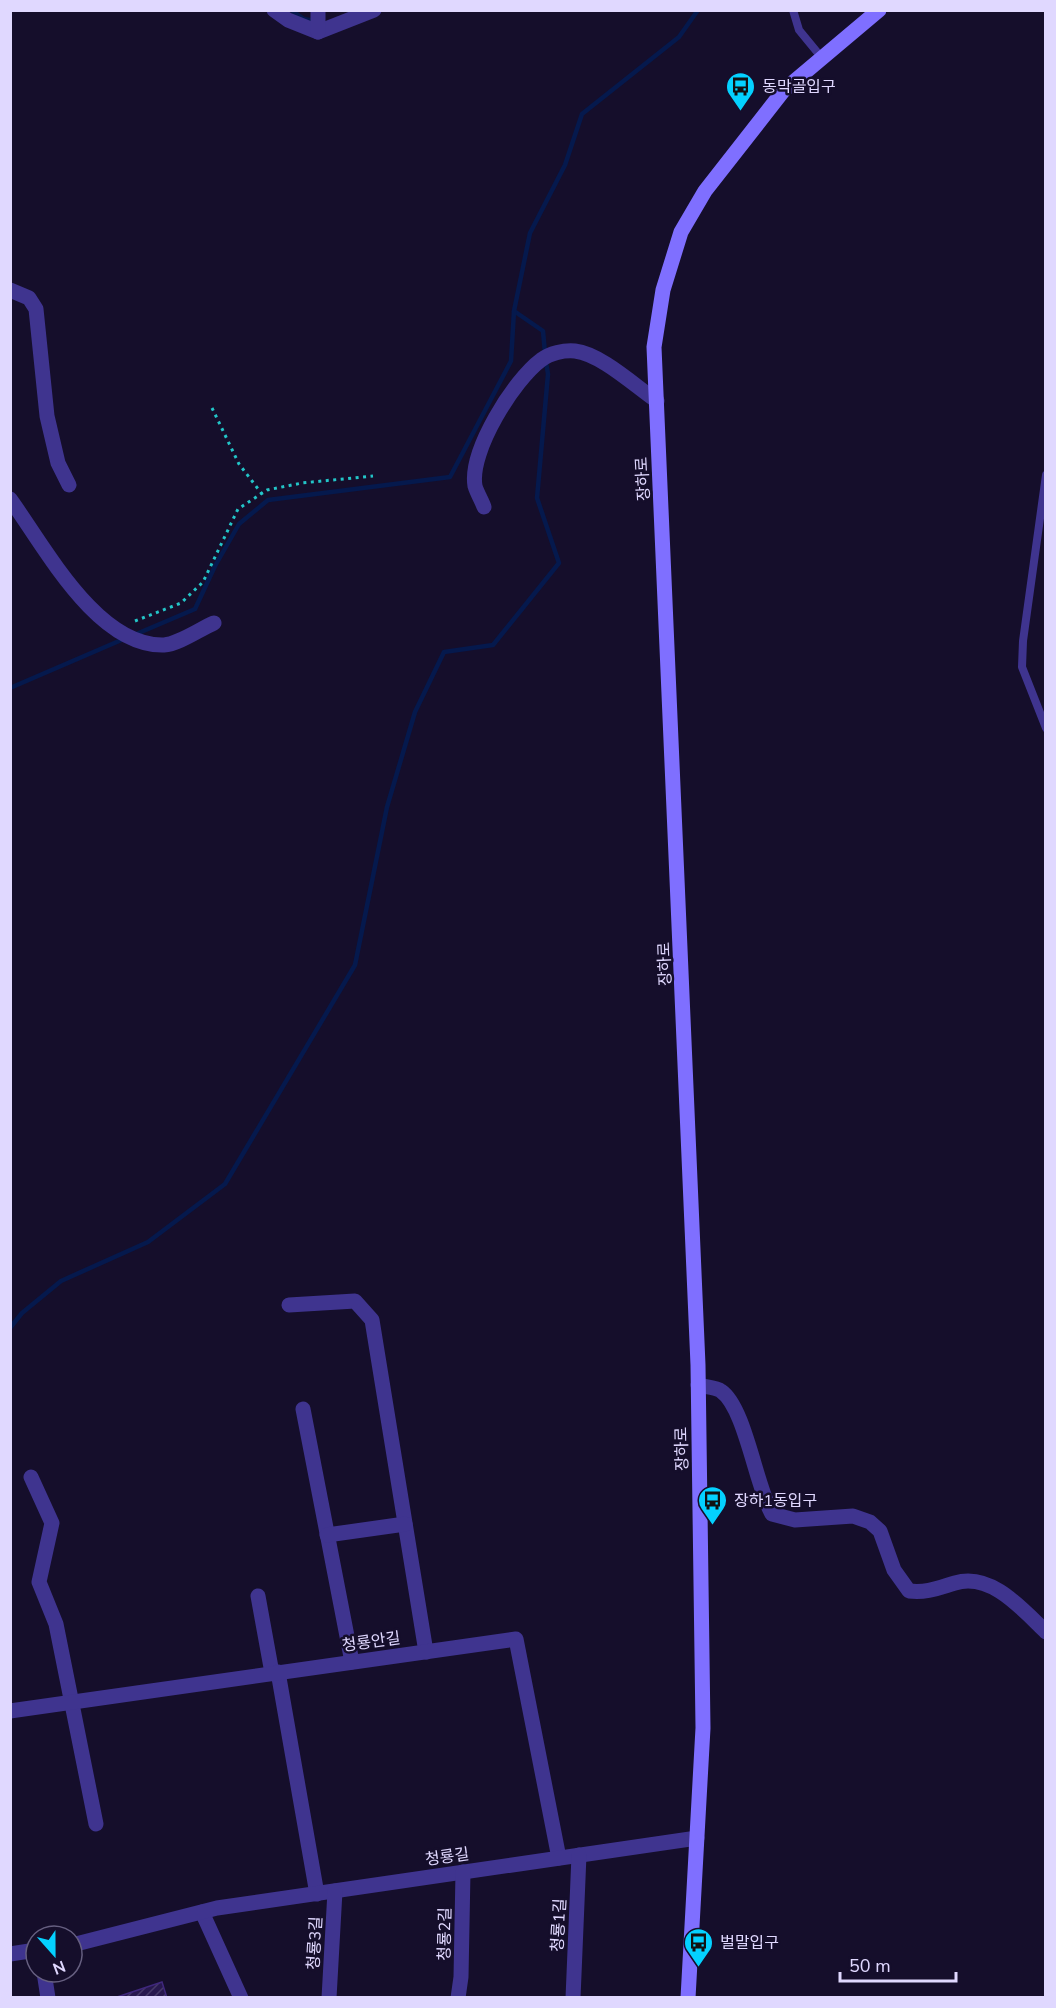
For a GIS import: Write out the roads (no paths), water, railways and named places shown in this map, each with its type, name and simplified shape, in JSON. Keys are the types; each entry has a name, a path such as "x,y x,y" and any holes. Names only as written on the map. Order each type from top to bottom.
{"street":[{"path":"274,10 288,20 318,32 374,10"},
{"path":"318,10 318,32"},
{"name":"장하로","path":"688,1998 703,1728 698,1385 654,347 663,290 681,232 705,191 784,90 879,10"},
{"path":"10,291 29,298 36,309 47,416 58,463 69,485"},
{"path":"484,507 475,485 480,451 494,420 519,382 549,356 577,351 600,360 657,400"},
{"path":"10,499 75,590 95,613 116,630 140,643 167,645 214,623"},
{"path":"289,1305 355,1301 372,1320 426,1652"},
{"path":"698,1385 721,1391 737,1414 764,1500 772,1514 795,1520 853,1516 870,1522 880,1531 894,1570 909,1591 926,1593 971,1579 985,1581 1046,1632"},
{"path":"303,1409 352,1662"},
{"path":"31,1477 51,1523 39,1582 56,1624 96,1824"},
{"path":"327,1535 405,1524"},
{"path":"258,1596 317,1894"},
{"name":"청룡안길","path":"10,1711 516,1640 559,1858"},
{"name":"청룡길","path":"84,1942 202,1912 697,1838"},
{"name":"청룡1길","path":"573,1998 579,1855"},
{"name":"청룡2길","path":"458,1998 463,1872"},
{"name":"청룡3길","path":"329,1998 335,1891"},
{"path":"202,1912 241,1998"}],"lane":[{"path":"793,10 799,30 822,58"},
{"path":"1046,475 1023,641 1022,667 1046,728"}],"waterway":[{"path":"291,10 304,19 315,21"},
{"path":"134,635 195,609 215,566 239,524 268,500 450,477 511,361 514,311 530,233 565,165 582,114 679,37 698,10"},
{"path":"514,311 543,331 545,353"},
{"path":"10,1328 22,1313 61,1281 148,1242 225,1184 355,965 387,807 415,712 444,652 493,645 559,563 537,498 548,374 546,362"},
{"path":"10,688 126,638"}],"place":[{"name":"동막골입구","path":"741,112"},
{"name":"장하1동입구","path":"713,1526"},
{"name":"벌말입구","path":"699,1968"}]}
